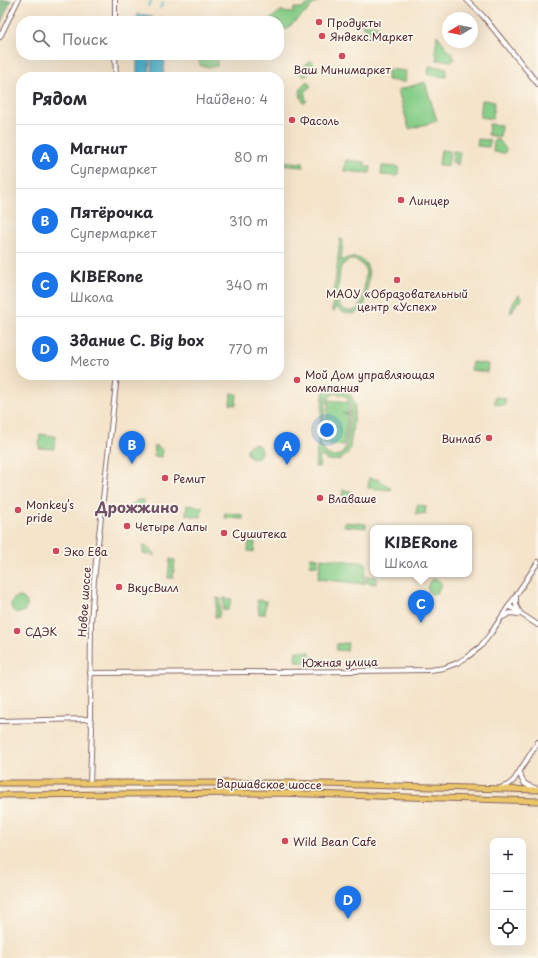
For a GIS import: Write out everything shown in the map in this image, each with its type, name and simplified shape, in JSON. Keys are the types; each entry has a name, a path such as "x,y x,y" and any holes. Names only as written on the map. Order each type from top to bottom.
{"main road":[{"name":"Варшавское шоссе","path":"0,783 286,783 493,790 538,790"},
{"name":"Варшавское шоссе","path":"0,795 268,793 538,801"}],"street":[{"path":"0,37 18,0"},
{"path":"115,0 115,16"},
{"path":"468,0 483,16 538,84"},
{"path":"115,60 116,72"},
{"name":"Новое шоссе","path":"90,783 92,727 90,719 91,622 94,579 116,380"},
{"name":"Южная улица","path":"90,673 430,670 444,668 467,658 484,643 538,562"},
{"path":"516,596 516,605 520,614"},
{"path":"509,606 538,625"},
{"path":"501,618 510,614 520,614"},
{"path":"0,721 90,719"},
{"path":"493,790 508,785 520,772 538,742"},
{"path":"520,772 523,783 538,790"}],"green space":[{"path":"0,0 11,0 0,26"},
{"path":"311,0 319,0 284,31 284,16 274,16 282,10 283,12 293,13 294,8 304,7"},
{"path":"362,24 379,26 378,34 374,36 370,35 368,29 362,26"},
{"path":"437,35 442,42 442,48 447,48 455,59 453,61 437,60 437,54 435,53"},
{"path":"199,60 218,60 217,66 213,67 201,66"},
{"path":"311,60 316,67 304,77 299,70"},
{"path":"429,66 447,68 446,77 428,75"},
{"path":"388,69 406,71 405,82 387,80"},
{"path":"307,81 311,86 305,93 307,101 304,103 300,91 302,86"},
{"path":"425,82 437,121 409,129 398,90"},
{"path":"482,100 494,101 493,119 480,117"},
{"path":"489,124 501,125 500,137 488,135"},
{"path":"478,139 490,140 489,147 477,146"},
{"path":"494,140 499,140 506,149 505,153 493,152"},
{"path":"441,150 450,151 448,166 439,165"},
{"path":"453,151 460,152 458,165 452,162"},
{"path":"346,160 365,162 365,166 371,167 370,173 344,171"},
{"path":"284,161 303,163 303,167 284,165"},
{"path":"382,166 399,167 398,176 381,175"},
{"path":"340,239 343,240 341,261 353,257 364,261 368,269 369,280 364,306 361,310 350,314 342,312 336,306 335,311 332,311","holes":["349,260 359,262 366,271 363,296 359,307 355,310 349,311 342,308 337,301 340,269 342,265"]},
{"path":"519,295 522,300 516,304 510,313 513,303"},
{"path":"472,362 488,364 487,372 471,370"},
{"path":"324,389 328,389 328,392 338,389 346,391 352,397 355,407 350,448 345,456 341,459 333,461 320,455 319,467 315,467","holes":["336,393 344,395 348,398 351,405 346,447 342,454 333,457 325,453 321,445 326,403 331,395"]},
{"path":"231,393 237,394 236,405 230,404"},
{"path":"495,397 505,398 505,405 495,404"},
{"path":"329,400 349,402 344,446 324,444"},
{"path":"40,434 55,436 54,449 39,448"},
{"path":"251,444 257,444 261,448 261,454 257,458 251,458 247,454 247,448"},
{"path":"155,445 162,450 161,457 154,456"},
{"path":"369,478 377,479 391,488 390,490 368,488"},
{"path":"343,490 351,491 350,499 342,501"},
{"path":"137,500 144,500 143,507 131,506"},
{"path":"187,505 202,507 201,517 186,515"},
{"path":"417,505 426,506 425,514 416,514"},
{"path":"225,513 243,515 243,519 225,518"},
{"path":"345,522 366,524 366,528 344,526"},
{"path":"249,541 255,542 254,552 248,551"},
{"path":"143,546 146,546 156,555 143,554"},
{"path":"311,557 318,558 317,566 310,565"},
{"path":"321,558 366,563 364,584 318,579"},
{"path":"170,559 175,560 173,578 168,578"},
{"path":"367,576 376,577 376,584 366,582"},
{"path":"437,579 442,584 437,594 431,594 427,588 430,581"},
{"path":"19,597 25,599 27,605 25,611 19,613 13,611 11,605 13,599"},
{"path":"217,598 221,599 219,617 215,617"},
{"path":"224,598 232,599 228,610 223,610"},
{"path":"257,600 266,601 265,614 259,614"},
{"path":"348,643 347,651 336,650 337,644"},
{"path":"296,651 310,652 309,663 297,662 297,660 295,660"}],"water":[{"path":"137,14 152,16 137,16"},
{"path":"137,60 150,60 149,72 137,72"},
{"path":"152,60 165,60 164,72 151,72"}],"waterway":[{"path":"148,6 152,0"},
{"path":"160,8 163,3"}],"place":[{"name":"Продукты","path":"319,22"},
{"name":"Яндекс.Маркет","path":"322,36"},
{"name":"Ваш Минимаркет","path":"342,56"},
{"name":"Фасоль","path":"292,120"},
{"name":"Линцер","path":"401,200"},
{"name":"МАОУ «Образовательный центр «Успех»","path":"397,280"},
{"name":"Мой Дом управляющая компания","path":"297,380"},
{"name":"Винлаб","path":"489,438"},
{"name":"Пятёрочка","path":"132,464"},
{"name":"Магнит","path":"287,465"},
{"name":"Ремит","path":"165,478"},
{"name":"Влаваше","path":"320,498"},
{"name":"Monkey’s pride","path":"18,510"},
{"name":"Четыре Лапы","path":"127,526"},
{"name":"Сушитека","path":"224,533"},
{"name":"Эко Ева","path":"56,551"},
{"name":"ВкусВилл","path":"119,587"},
{"name":"KIBERone","path":"421,623"},
{"name":"СДЭК","path":"17,631"},
{"name":"Wild Bean Cafe","path":"285,841"},
{"name":"Здание C. Big box","path":"348,919"}],"district":[{"name":"Дрожжино","path":"137,506"}]}
